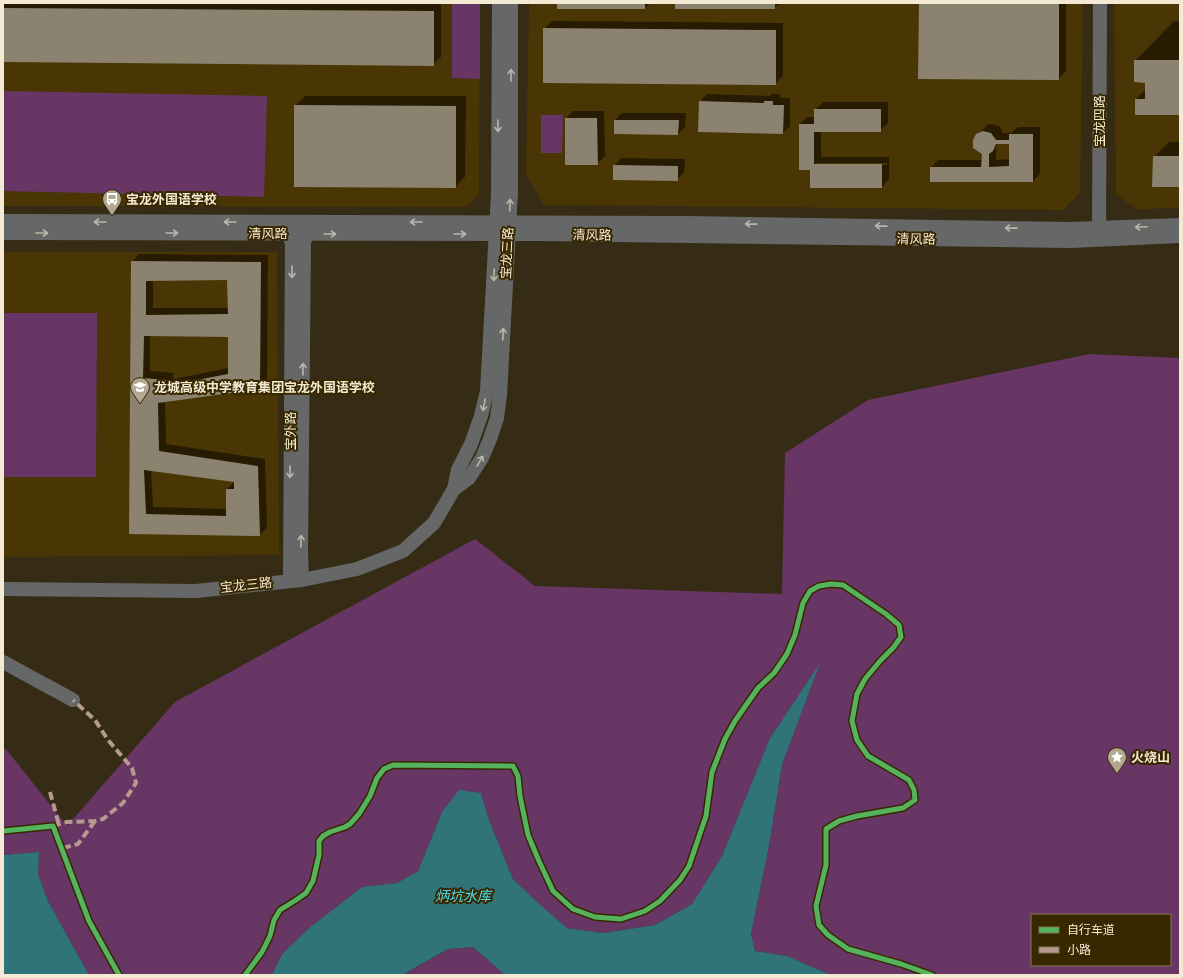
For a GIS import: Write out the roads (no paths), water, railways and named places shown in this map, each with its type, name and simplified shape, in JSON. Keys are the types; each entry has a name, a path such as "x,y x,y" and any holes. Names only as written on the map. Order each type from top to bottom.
{"street":[{"name":"宝龙三路","path":"499,3 498,186 502,228"},
{"name":"宝龙三路","path":"3,589 196,591 296,580 357,569 403,551 434,523 454,489 458,470 471,444 481,416 487,391 502,228 511,192 511,3"},
{"name":"宝龙四路","path":"1099,234 1100,3"},
{"name":"清风路","path":"3,221 502,228"},
{"name":"清风路","path":"3,233 308,234 686,223 1062,229 1099,234 1180,236"},
{"name":"清风路","path":"1099,234 1180,226"},
{"name":"宝外路","path":"288,233 292,242 296,580"},
{"name":"宝外路","path":"296,580 301,543 304,242 308,234"},
{"path":"3,662 73,700"}],"water":[{"name":"炳坑水库","path":"820,663 782,765 769,846 751,934 755,951 787,956 831,975 505,975 473,947 448,949 402,975 272,975 282,954 309,928 362,887 397,883 418,871 442,812 459,790 481,793 489,820 513,879 567,928 603,933 655,925 692,904 722,856 770,738"},
{"path":"39,852 38,874 48,901 89,975 3,975 3,855"}],"place":[{"name":"宝龙外国语学校","path":"112,216"},
{"name":"龙城高级中学教育集团宝龙外国语学校","path":"140,404"},
{"name":"火烧山","path":"1117,774"}]}
